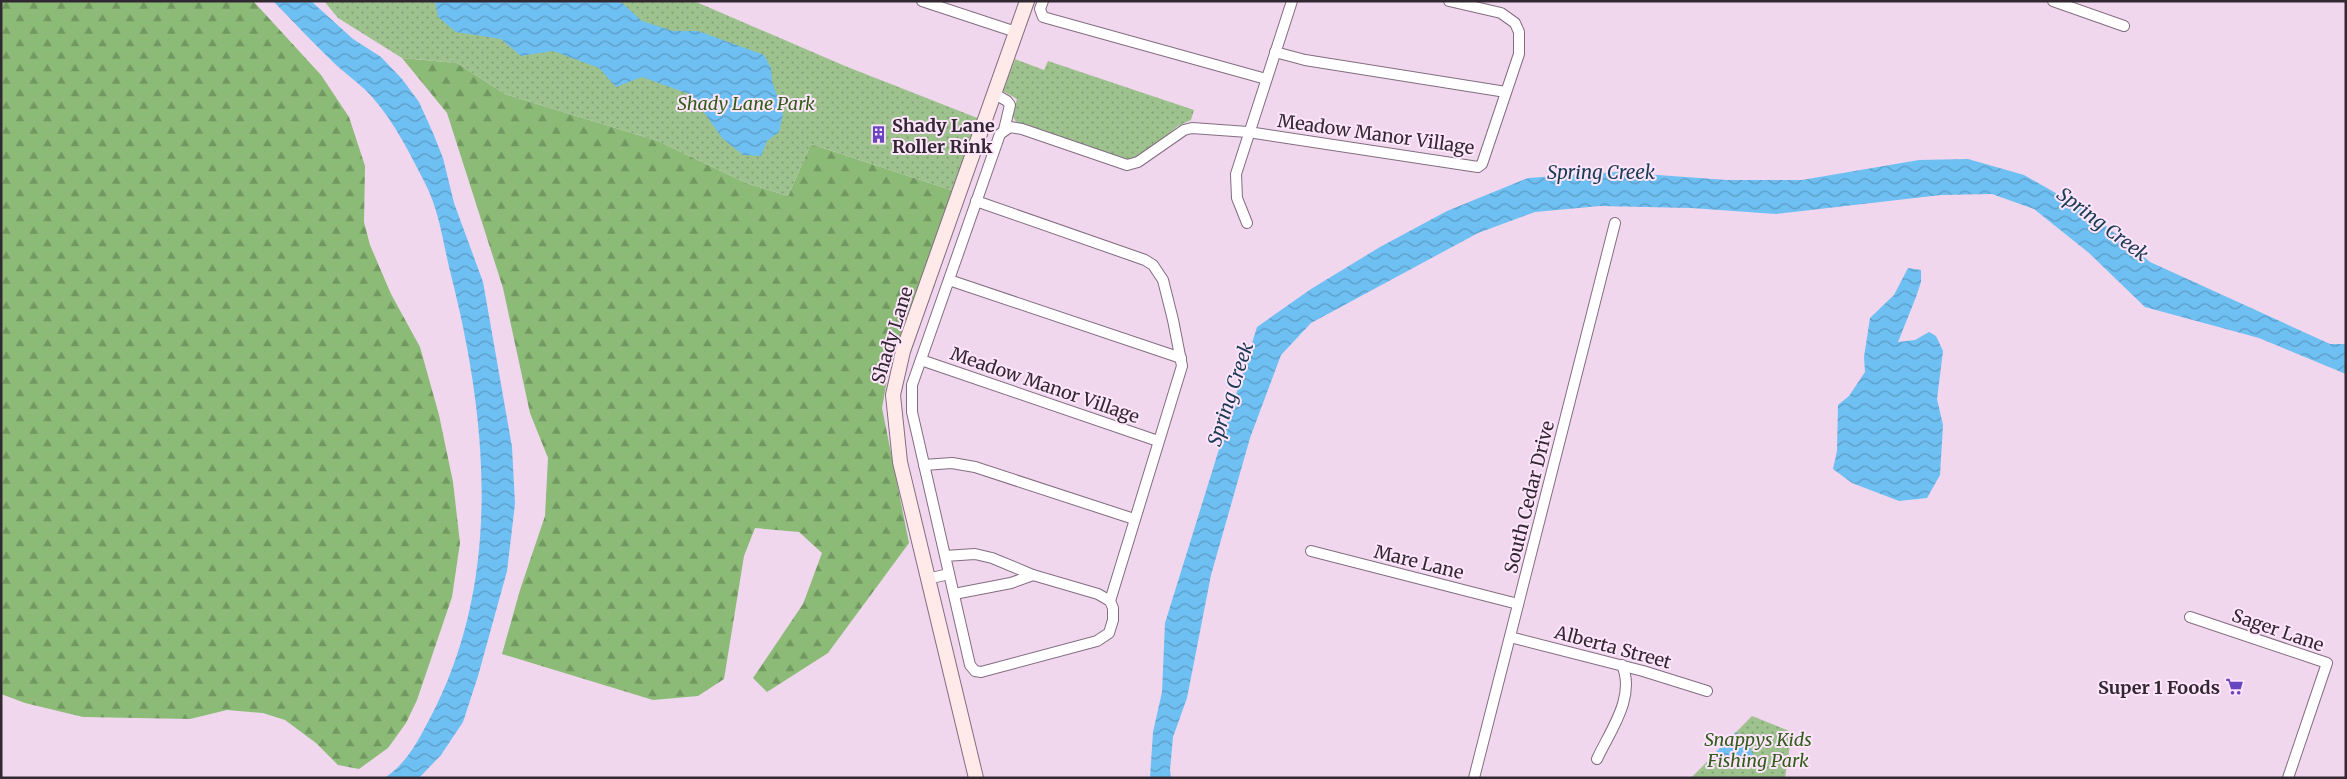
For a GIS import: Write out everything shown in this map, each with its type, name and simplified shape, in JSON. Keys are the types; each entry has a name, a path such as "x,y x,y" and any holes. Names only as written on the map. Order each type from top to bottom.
{"main road":[{"name":"Shady Lane","path":"976,778 900,462 893,395 903,351 1027,1"}],"street":[{"path":"922,1 1016,32"},
{"path":"1043,1 1040,9 1043,17 1266,79"},
{"name":"Meadow Manor Village","path":"976,202 1145,260 1153,265 1163,280 1182,366 1110,601 1114,608 1109,633 1097,641 981,672 975,671 970,665 910,396 912,385 921,360 976,202 1000,134 1010,128 1022,129 1128,165 1138,162 1184,130 1192,128 1248,132 1478,167 1482,164 1519,54 1519,32 1515,23 1489,5 1449,1"},
{"path":"2053,1 2124,26"},
{"name":"Meadow Manor Village","path":"1247,223 1237,198 1236,174 1289,2"},
{"path":"1275,52 1305,60 1506,92"},
{"name":"Meadow Manor Village","path":"995,94 1007,100 1010,105 1004,130"},
{"name":"South Cedar Drive","path":"1474,778 1615,223"},
{"path":"949,280 1181,358"},
{"name":"Meadow Manor Village","path":"921,360 1158,441"},
{"path":"924,465 952,463 975,467 1134,519"},
{"name":"Mare Lane","path":"1311,551 1518,604"},
{"path":"945,556 975,554 992,558 1033,575 1098,594 1110,601"},
{"path":"927,579 949,574"},
{"path":"954,594 1011,583 1033,575"},
{"name":"Sager Lane","path":"2190,617 2326,662 2288,778"},
{"name":"Alberta Street","path":"1510,637 1622,665 1707,691"},
{"path":"1597,759 1624,702 1628,687 1622,665"}],"green space":[{"path":"1,1 253,1 321,75 349,117 365,166 364,222 370,245 391,294 420,347 439,415 453,482 460,543 452,597 417,700 406,723 388,748 359,769 338,765 316,743 285,720 263,713 227,710 190,719 83,717 25,703 1,694"},
{"name":"Shady Lane Park","path":"324,1 694,1 845,66 980,119 954,191 811,144 788,196 746,183 658,141 505,94 457,63 402,58 338,18"},
{"path":"402,58 457,63 505,94 658,141 746,183 788,196 811,144 954,191 890,363 882,408 909,543 828,653 767,692 753,678 803,604 822,553 799,532 755,528 744,556 724,679 698,696 653,700 502,654 520,590 545,516 548,458 530,413 503,288 447,113"},
{"path":"1015,59 1044,70 1048,61 1194,110 1191,120 1178,126 1135,160 1122,158 1016,122 1012,115 1017,99 1003,91"},
{"name":"Snappys Kids Fishing Park","path":"1752,716 1792,732 1785,778 1691,778"}],"water":[{"path":"273,1 311,1 353,39 381,57 402,79 419,102 443,158 454,203 483,282 512,447 515,504 507,571 478,676 463,722 441,755 419,778 384,778 405,760 415,744 429,720 453,667 469,613 478,557 482,501 480,444 474,387 464,330 434,205 402,139 369,93 334,63"},
{"path":"435,1 618,1 642,21 673,31 698,31 764,55 771,68 772,81 783,114 779,132 767,141 761,156 743,155 722,138 692,95 642,77 616,87 599,68 553,51 521,56 501,39 456,32 438,17"},
{"name":"Spring Creek","path":"1968,159 2024,175 2089,212 2150,262 2330,344 2346,344 2346,374 2259,338 2145,307 2089,253 2034,209 1992,194 1941,195 1776,214 1691,208 1600,206 1535,212 1478,233 1311,323 1281,355 1250,438 1211,575 1187,698 1173,737 1171,778 1150,778 1153,732 1162,692 1165,623 1257,327 1311,289 1380,247 1447,211 1528,178 1616,172 1727,180 1802,180 1919,160"},
{"path":"1908,268 1921,270 1921,282 1898,342 1915,340 1929,332 1936,336 1943,351 1937,399 1943,425 1940,475 1927,498 1899,501 1852,483 1833,469 1837,451 1838,405 1849,396 1865,372 1864,357 1870,318 1894,295"},
{"path":"1736,732 1748,744 1753,755 1743,767 1726,767 1713,755"}],"place":[{"name":"Shady Lane Roller Rink","path":"878,135"},
{"name":"Super 1 Foods","path":"2234,687"}]}
